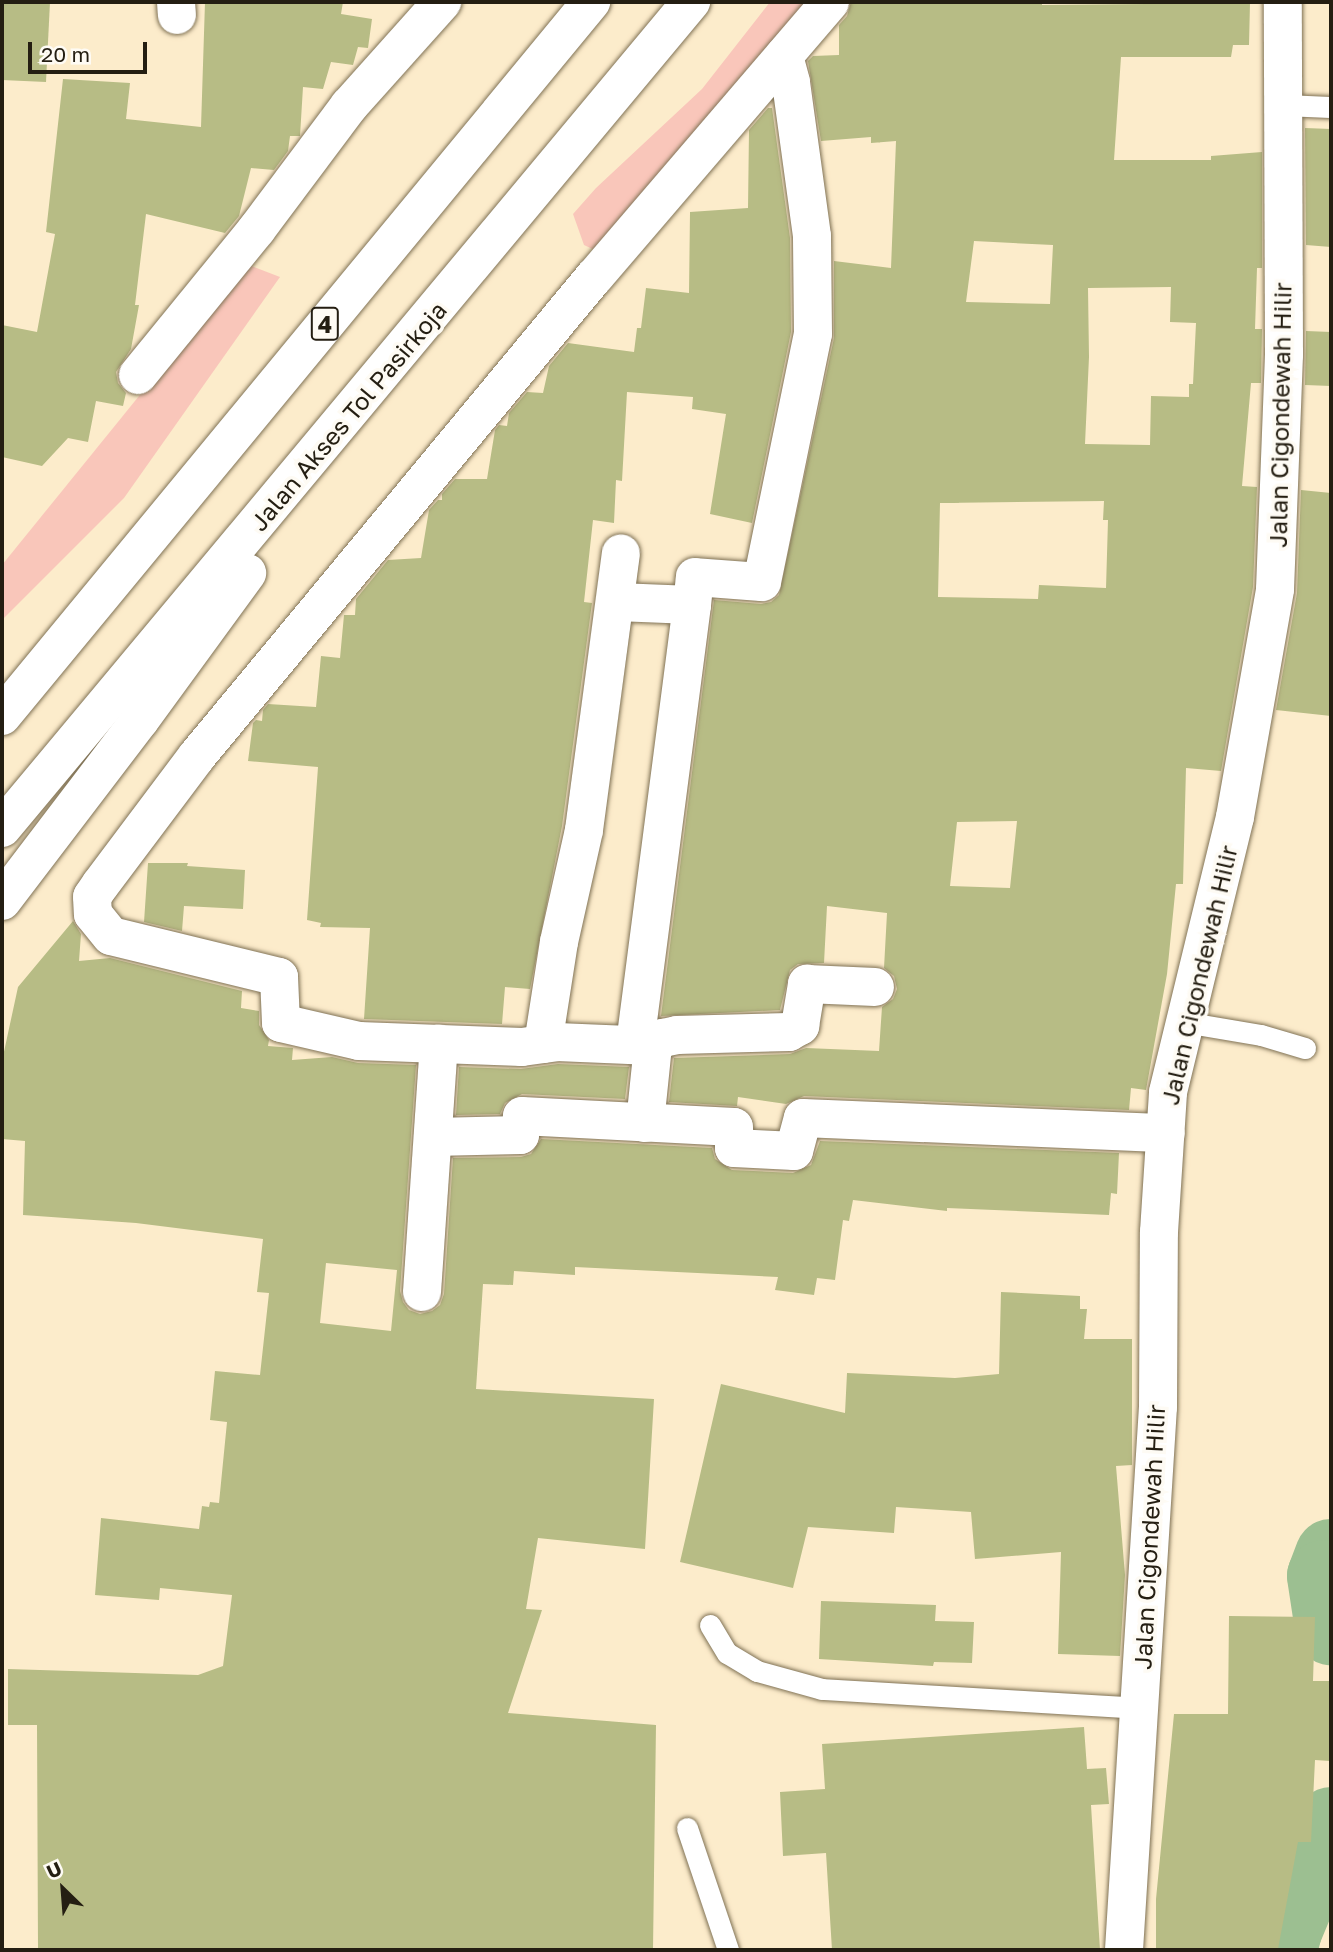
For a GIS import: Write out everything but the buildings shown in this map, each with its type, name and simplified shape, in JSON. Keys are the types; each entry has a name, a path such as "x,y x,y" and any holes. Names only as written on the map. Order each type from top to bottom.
{"main road":[{"path":"138,375 257,229 349,106 442,2"},
{"name":"4","path":"2,716 591,2"},
{"name":"Jalan Akses Tol Pasirkoja","path":"2,828 435,313 691,2"},
{"path":"830,2 594,277 197,756 92,898 93,914 111,936 279,977 281,1023 359,1041 522,1047 543,1044 644,1045 677,1035 789,1032 800,1026 807,984 875,987"},
{"name":"Jalan Cigondewah Hilir","path":"1124,1950 1158,1407 1159,1232 1168,1092 1235,817 1275,589 1284,355 1283,2"},
{"path":"645,1123 644,1045 695,576 762,582 813,334 812,236 791,82 784,56"},
{"path":"2,901 140,720 435,313"},
{"path":"543,1044 559,942 584,830 617,602 621,552"},
{"path":"617,602 692,605"},
{"path":"2,710 58,647"},
{"path":"422,1292 439,1044"},
{"path":"433,1137 520,1135 522,1116 734,1126 734,1149 794,1151 803,1118 1166,1133"}],"lane":[{"path":"1283,105 1331,107"},
{"path":"1184,1022 1261,1035 1305,1048"},
{"path":"710,1625 727,1653 757,1671 822,1689 1139,1708"},
{"path":"687,1828 728,1950"}],"shaded area":[{"path":"770,2 812,2 601,253 584,245 573,214 596,188 702,89"},
{"path":"246,264 280,277 124,498 2,620 2,565"}],"waterway":[{"path":"1331,1555 1323,1576 1331,1629"},
{"path":"1281,1950 1286,1931 1331,1823"}]}
